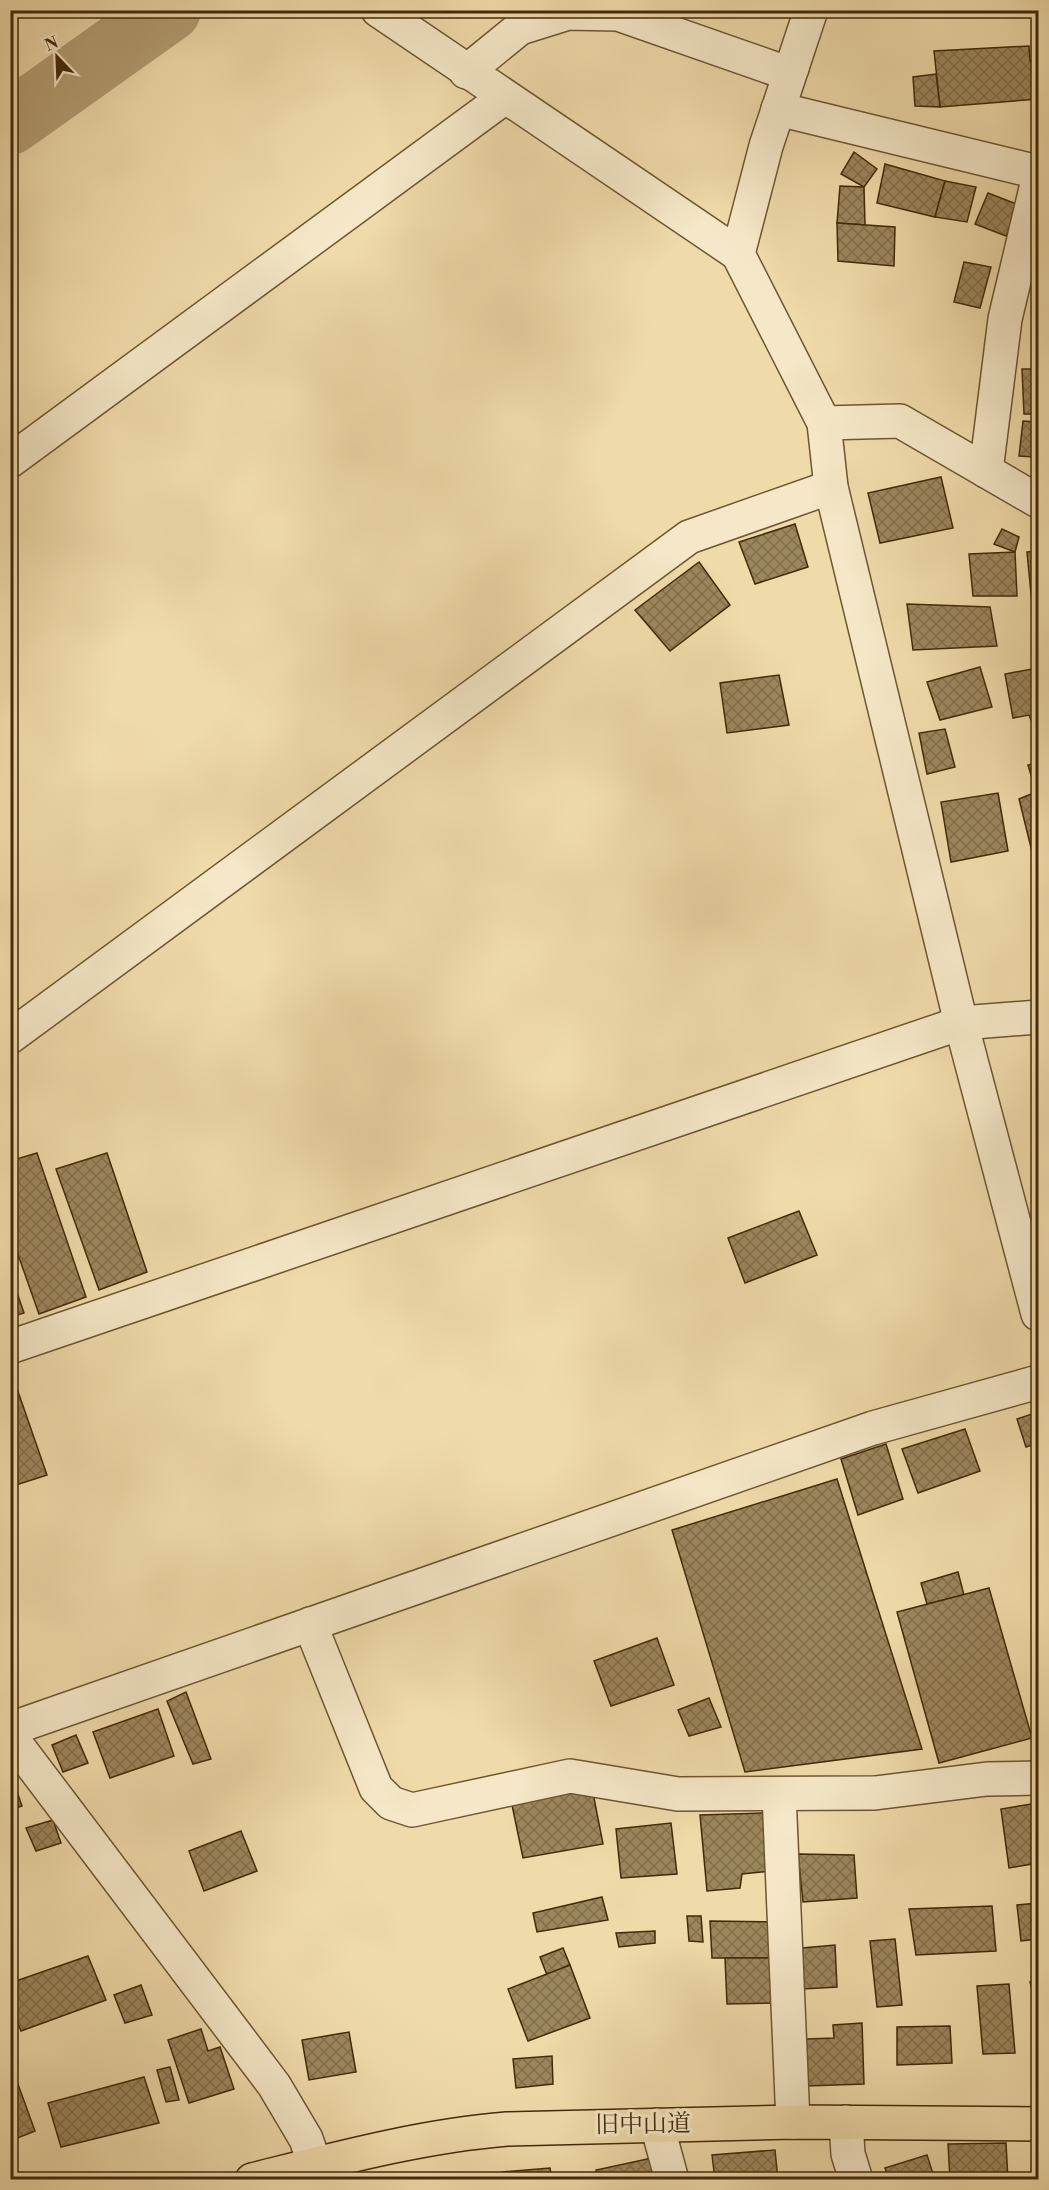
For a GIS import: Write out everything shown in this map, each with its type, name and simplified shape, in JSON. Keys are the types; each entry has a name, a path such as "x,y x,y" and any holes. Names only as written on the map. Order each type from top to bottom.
{"main road":[{"name":"旧中山道","path":"252,2180 463,2133 657,2124 793,2122 1038,2124"}],"street":[{"path":"378,10 466,72 738,254 824,423 831,487 961,1023 1038,1314"},
{"path":"738,254 778,109 812,10"},
{"path":"466,72 520,28 568,13 618,14 784,72 792,68"},
{"path":"10,461 505,98"},
{"path":"778,109 1038,172"},
{"path":"986,471 1005,319 1038,180"},
{"path":"824,423 900,421 1038,501"},
{"path":"10,1037 689,537 831,487"},
{"path":"10,1347 961,1023 1038,1017"},
{"path":"10,1729 873,1428 1038,1382"},
{"path":"310,1624 376,1788 391,1803 401,1807 423,1809 495,1790 570,1776 678,1794 875,1793 987,1779 1038,1778"},
{"path":"10,1736 148,1914 274,2085 306,2139 315,2165"},
{"path":"778,1794 793,2122"},
{"path":"846,2122 849,2154 856,2180"},
{"path":"657,2124 672,2180"}],"building":[{"path":"1029,46 1030,61 1038,60 1038,99 940,107 934,51"},
{"path":"936,74 940,107 915,106 913,77"},
{"path":"854,152 877,169 864,187 841,174"},
{"path":"885,164 945,181 935,217 877,203"},
{"path":"945,181 976,187 967,222 935,217"},
{"path":"840,186 864,187 865,225 837,223"},
{"path":"988,193 1019,205 1006,236 975,224"},
{"path":"837,223 895,227 894,266 838,261"},
{"path":"964,262 991,267 980,308 954,302"},
{"path":"1022,369 1038,369 1038,414 1024,414"},
{"path":"1023,421 1038,422 1035,457 1019,456"},
{"path":"941,477 953,528 880,543 868,493"},
{"path":"795,524 808,567 755,584 739,542"},
{"path":"1002,529 1019,537 1015,552 994,544"},
{"path":"1038,551 1038,604 1032,604 1027,552"},
{"path":"1015,552 1017,596 973,596 969,554"},
{"path":"699,562 730,605 670,651 635,610"},
{"path":"907,604 990,607 997,646 913,650"},
{"path":"980,667 992,707 940,720 927,682"},
{"path":"1038,668 1038,726 1034,728 1029,715 1013,718 1005,674"},
{"path":"779,675 789,725 727,733 720,683"},
{"path":"945,729 955,767 927,774 919,733"},
{"path":"1038,763 1037,872 1019,799 1036,792 1028,765"},
{"path":"998,793 1008,851 951,862 941,802"},
{"path":"37,1153 86,1297 39,1314 10,1232 10,1161"},
{"path":"107,1153 147,1272 99,1290 56,1169"},
{"path":"799,1211 817,1255 745,1283 728,1238"},
{"path":"10,1272 24,1313 10,1317"},
{"path":"14,1380 47,1475 10,1487 10,1381"},
{"path":"1038,1412 1038,1443 1026,1447 1017,1419"},
{"path":"965,1429 980,1471 918,1493 902,1449"},
{"path":"886,1444 903,1499 858,1515 841,1459"},
{"path":"837,1479 922,1749 745,1772 672,1530"},
{"path":"958,1572 964,1595 927,1604 921,1583"},
{"path":"989,1588 1032,1738 939,1763 897,1612"},
{"path":"657,1638 674,1685 611,1706 594,1661"},
{"path":"186,1692 211,1759 193,1764 167,1701"},
{"path":"709,1698 721,1727 689,1736 678,1710"},
{"path":"158,1709 174,1756 110,1778 93,1732"},
{"path":"76,1735 88,1763 63,1772 52,1745"},
{"path":"10,1772 22,1806 10,1810"},
{"path":"592,1788 603,1844 523,1858 512,1805"},
{"path":"1038,1803 1038,1863 1009,1868 1001,1809"},
{"path":"768,1813 771,1871 742,1874 740,1888 707,1891 700,1815"},
{"path":"53,1820 61,1843 36,1851 26,1828"},
{"path":"671,1823 677,1874 621,1878 616,1829"},
{"path":"241,1831 257,1871 204,1891 189,1851"},
{"path":"798,1854 854,1855 857,1898 803,1902"},
{"path":"602,1897 608,1920 537,1932 533,1913"},
{"path":"1038,1903 1038,1939 1021,1941 1017,1905"},
{"path":"992,1906 996,1951 916,1955 909,1909"},
{"path":"687,1916 701,1916 703,1942 689,1941"},
{"path":"710,1921 778,1922 778,1958 712,1958"},
{"path":"655,1931 655,1943 619,1947 616,1933"},
{"path":"895,1939 902,2005 877,2007 870,1941"},
{"path":"835,1945 837,1987 803,1989 802,1948"},
{"path":"563,1948 570,1965 547,1975 540,1957"},
{"path":"88,1956 106,2000 21,2031 10,2004 10,1983"},
{"path":"725,1958 778,1958 777,2003 727,2004"},
{"path":"570,1965 590,2018 528,2041 508,1989"},
{"path":"1038,1979 1038,2012 1030,1982"},
{"path":"1009,1984 1015,2053 983,2054 977,1986"},
{"path":"141,1985 152,2015 125,2023 114,1995"},
{"path":"862,2023 864,2084 807,2086 806,2039 834,2038 833,2025"},
{"path":"950,2026 952,2063 897,2065 897,2027"},
{"path":"201,2029 208,2051 220,2047 234,2089 189,2103 168,2040"},
{"path":"349,2032 356,2072 309,2080 302,2040"},
{"path":"552,2056 553,2084 516,2088 513,2059"},
{"path":"170,2067 179,2100 166,2102 157,2070"},
{"path":"15,2076 35,2131 10,2141 10,2078"},
{"path":"144,2077 159,2123 61,2147 48,2103"},
{"path":"1006,2143 1008,2180 950,2180 948,2144"},
{"path":"775,2150 778,2180 715,2180 712,2155"},
{"path":"927,2155 935,2180 889,2180 885,2168"},
{"path":"657,2157 662,2180 598,2180 596,2170"},
{"path":"550,2168 552,2180 503,2180 502,2172"},
{"path":"1038,2170 1038,2180 1032,2180 1030,2173"},
{"path":"348,2174 350,2180 331,2180"}],"waterway":[{"path":"10,123 169,10"}]}
